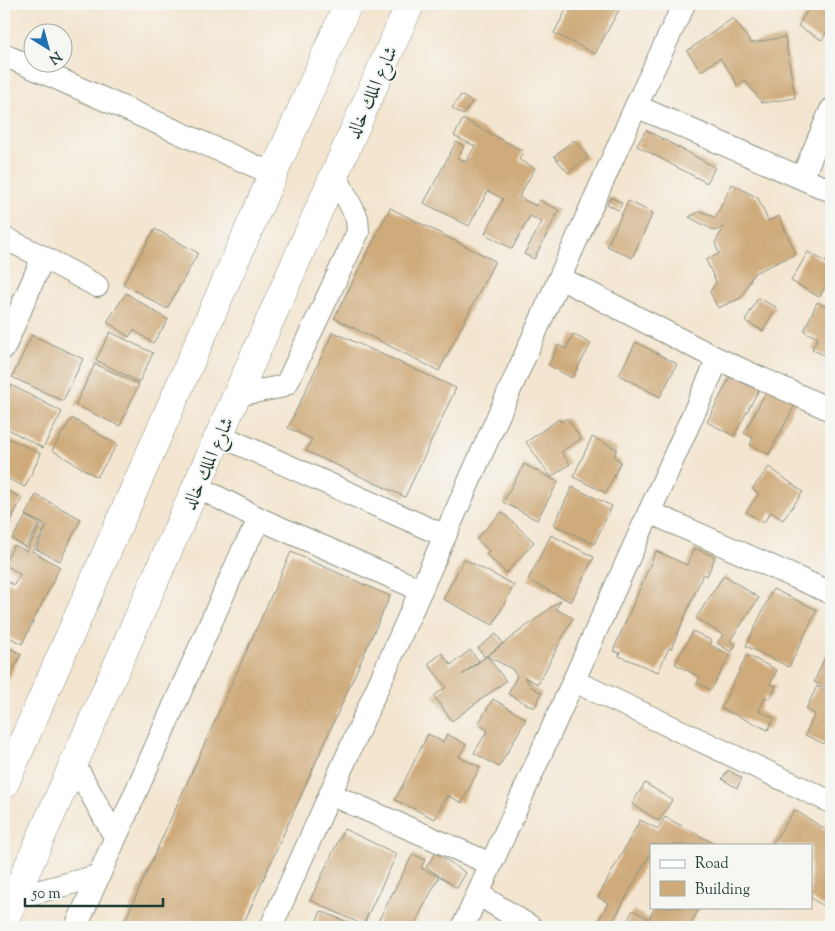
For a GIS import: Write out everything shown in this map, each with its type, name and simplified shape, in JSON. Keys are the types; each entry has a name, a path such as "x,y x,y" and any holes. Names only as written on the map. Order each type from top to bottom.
{"main road":[{"path":"4,785 348,4"},
{"name":"شارع الملك خالد","path":"9,910 410,4"}],"street":[{"path":"271,927 636,106 684,4"},
{"path":"4,55 273,174"},
{"path":"636,106 831,192"},
{"path":"802,178 831,110"},
{"path":"237,395 280,388 287,383 358,232 357,218 335,174"},
{"path":"4,238 97,286"},
{"path":"4,348 43,257"},
{"path":"560,278 718,359 831,410"},
{"path":"463,927 718,359"},
{"path":"219,435 445,536"},
{"path":"193,493 256,525 421,590"},
{"path":"649,512 831,593"},
{"path":"76,927 256,525"},
{"path":"574,681 831,802"},
{"path":"74,763 115,837"},
{"path":"330,794 491,864"},
{"path":"9,910 98,876"},
{"path":"478,894 531,927"}],"building":[{"path":"569,4 622,4 595,54 554,33"},
{"path":"811,4 831,4 831,25 822,40 798,26"},
{"path":"733,18 751,43 785,37 795,98 762,103 745,80 737,86 720,58 701,71 687,51"},
{"path":"461,95 472,102 463,115 452,108"},
{"path":"463,119 523,151 519,160 535,168 519,197 536,206 539,200 559,210 534,259 524,254 542,222 530,216 512,249 485,234 503,199 488,191 469,226 424,203 456,142 464,146 458,158 466,162 475,146 454,136"},
{"path":"646,130 715,167 707,183 637,146"},
{"path":"574,140 588,157 568,173 554,156"},
{"path":"732,184 758,198 768,221 779,216 796,254 754,273 741,298 718,308 710,292 716,282 706,260 719,254 715,243 724,227 715,231 689,217 701,211 715,218"},
{"path":"611,197 622,203 618,210 607,204"},
{"path":"628,201 653,213 632,258 607,246"},
{"path":"390,208 495,261 439,371 334,318"},
{"path":"155,229 198,253 167,309 123,284"},
{"path":"808,252 826,262 831,253 831,280 819,297 791,281"},
{"path":"126,293 168,320 153,343 134,330 129,337 107,322"},
{"path":"758,298 776,307 763,331 745,321"},
{"path":"817,302 831,309 831,359 812,349 818,338 804,331"},
{"path":"110,332 153,353 139,382 96,360"},
{"path":"333,332 456,388 405,497 306,451 312,439 288,428"},
{"path":"573,334 591,344 572,378 548,365 559,345 566,349"},
{"path":"32,335 83,359 63,401 12,377"},
{"path":"636,342 677,364 660,397 619,375"},
{"path":"95,364 139,384 120,426 75,405"},
{"path":"734,369 762,384 734,436 707,422"},
{"path":"11,385 62,412 43,448 4,427 4,398"},
{"path":"769,386 797,401 769,454 750,445 753,438 744,433"},
{"path":"72,418 117,445 97,477 52,450"},
{"path":"567,418 581,439 561,452 570,464 551,477 526,442 559,419 561,422"},
{"path":"4,436 41,454 25,487 4,477"},
{"path":"592,437 617,449 614,457 621,461 606,493 573,477"},
{"path":"524,464 558,482 537,520 503,502"},
{"path":"769,467 803,492 783,520 771,512 763,523 746,512 759,494 752,489"},
{"path":"572,487 612,506 594,544 554,525"},
{"path":"4,489 22,498 6,530 4,529"},
{"path":"36,495 81,519 60,561 36,549 47,526 25,515"},
{"path":"502,512 534,542 506,573 486,554 489,551 476,539"},
{"path":"26,516 39,524 25,547 12,539"},
{"path":"40,525 45,528 32,551 60,567 22,644 4,634 4,580 14,585 20,574 4,564 14,545 26,551"},
{"path":"551,535 594,557 571,602 528,580"},
{"path":"694,548 715,557 707,576 703,574 671,649 669,648 658,672 619,656 620,653 613,651 656,551 687,565"},
{"path":"291,552 390,596 242,927 122,927"},
{"path":"464,559 514,585 493,625 443,599"},
{"path":"724,575 759,598 730,641 736,645 731,652 717,643 723,635 696,618"},
{"path":"773,589 817,610 789,667 746,646"},
{"path":"561,600 556,609 573,618 538,684 524,677 532,687 542,693 534,708 508,694 517,676 512,669 487,656"},
{"path":"693,631 712,641 710,645 730,655 711,690 697,683 700,677 675,664"},
{"path":"496,634 503,643 485,657 478,648"},
{"path":"831,644 831,690 814,682"},
{"path":"4,645 21,654 5,687 4,686"},
{"path":"470,650 479,661 462,675 487,656 506,681 452,721 434,696 446,687 428,664 442,653 451,665"},
{"path":"747,655 777,670 770,684 776,686 770,699 765,697 759,711 774,718 768,730 721,708"},
{"path":"817,686 831,693 831,747 805,735 815,714 806,709"},
{"path":"493,699 526,719 499,767 474,753 488,730 478,724"},
{"path":"428,734 443,742 447,734 466,744 459,757 480,767 462,803 447,795 435,819 395,800"},
{"path":"728,770 742,778 737,788 722,779"},
{"path":"645,783 672,800 659,821 632,804"},
{"path":"795,810 831,833 831,911 812,899 812,844 772,844"},
{"path":"665,817 715,844 650,844 650,854 610,927 596,925 608,903 598,897 640,820 658,829"},
{"path":"344,829 397,854 363,925 310,900"},
{"path":"436,853 466,873 457,888 426,867"},
{"path":"413,854 425,860 421,868 439,877 413,927 375,927"},
{"path":"654,908 699,908 689,927 624,927 633,910 649,919"},
{"path":"321,911 359,927 314,927"}]}
